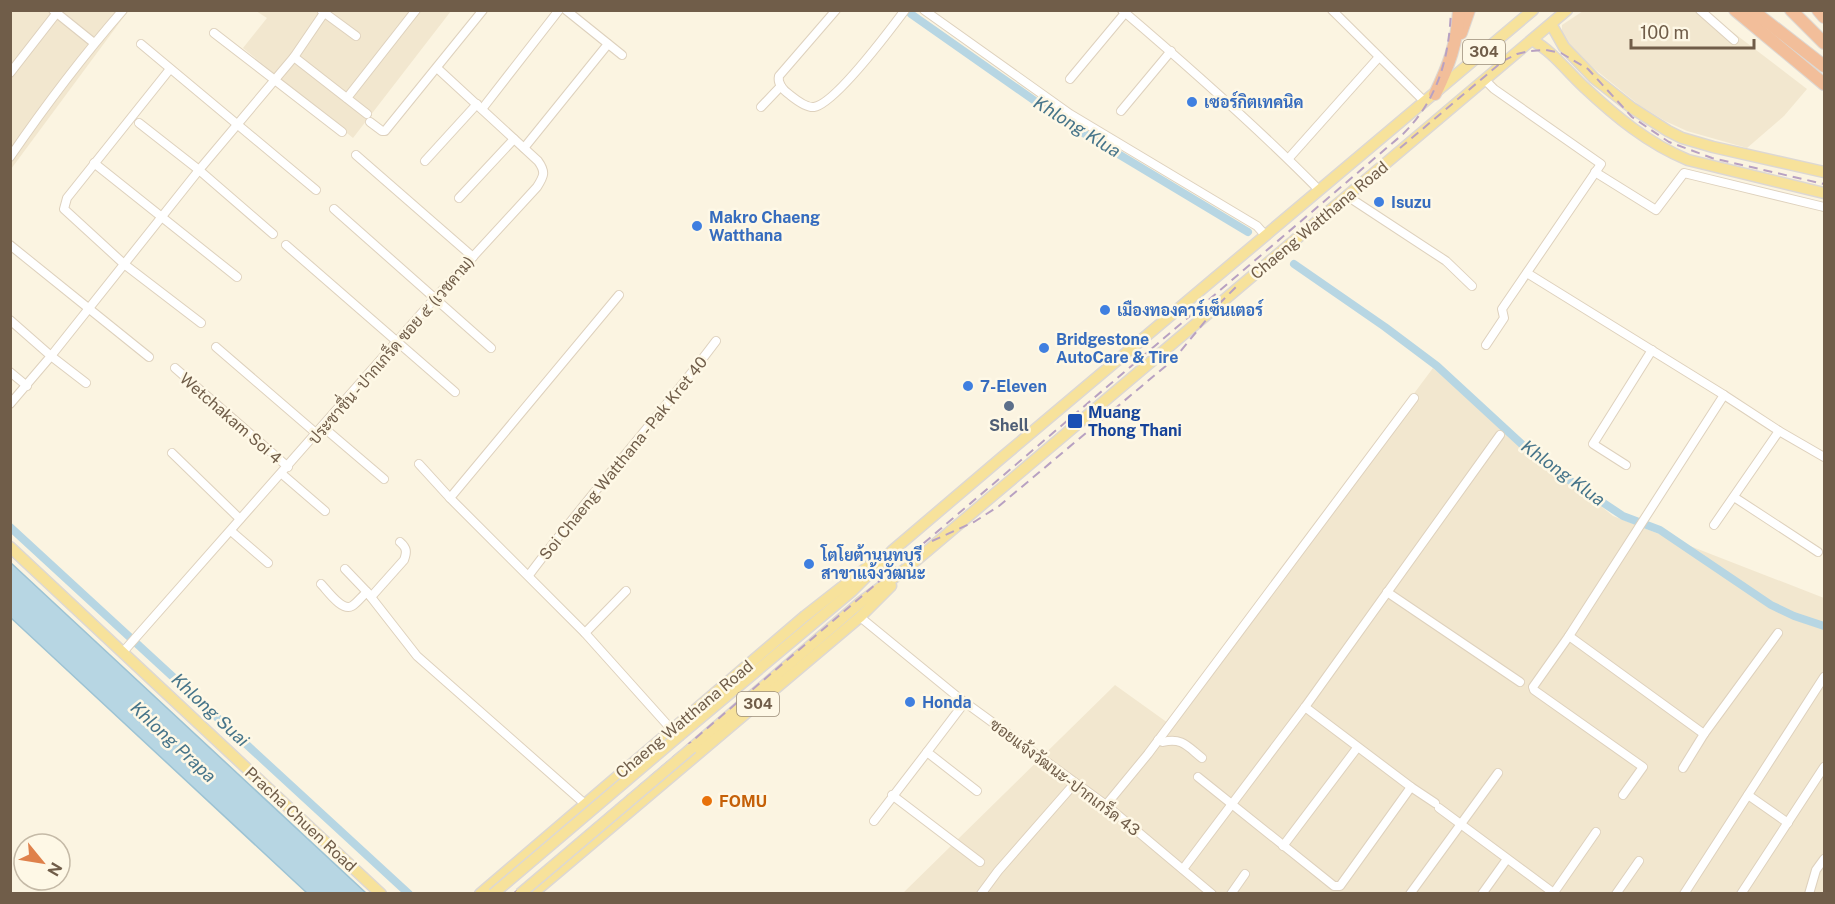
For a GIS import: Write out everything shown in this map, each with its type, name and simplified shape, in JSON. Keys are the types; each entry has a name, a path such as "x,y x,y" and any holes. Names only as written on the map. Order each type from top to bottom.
{"highway":[{"path":"1456,42 1459,10"},
{"path":"1430,98 1449,65 1469,10"},
{"path":"1735,10 1824,84"},
{"path":"1752,10 1824,66"},
{"path":"1791,10 1824,43"},
{"path":"1818,10 1824,17"}],"main road":[{"name":"Chaeng Watthana Road","path":"480,894 608,784 852,591 892,551 1533,10"},
{"name":"Chaeng Watthana Road","path":"520,894 861,602 907,568 1567,10"},
{"path":"1551,24 1564,47 1594,78 1632,108 1682,138 1824,172"},
{"path":"1532,40 1545,47 1591,92 1647,139 1667,152 1688,160 1824,193"},
{"name":"Pracha Chuen Road","path":"10,547 125,650 381,894"},
{"name":"Chaeng Watthana Road","path":"536,891 860,617 907,568"},
{"name":"Chaeng Watthana Road","path":"493,894 676,732"},
{"path":"608,784 604,796 605,803 612,811 620,814 630,812"},
{"path":"582,806 601,807 607,815 608,825 604,835"},
{"path":"517,862 536,891"}],"street":[{"path":"10,157 42,111 123,10"},
{"path":"347,98 416,10"},
{"path":"294,57 347,98 382,131 385,131 483,10"},
{"path":"425,161 479,107 559,10"},
{"path":"566,10 622,55"},
{"path":"836,10 778,76 781,86 809,107 816,107 830,98 864,61 905,10"},
{"path":"924,10 1070,114 1257,226 1265,235"},
{"path":"1332,10 1379,57 1430,98"},
{"path":"1700,10 1734,40"},
{"path":"10,73 56,11 94,44"},
{"path":"10,404 294,57 323,11 356,36"},
{"path":"1070,79 1123,12 1171,51 1319,190"},
{"path":"214,33 342,132"},
{"path":"141,44 316,190"},
{"path":"524,148 608,44"},
{"path":"1121,111 1171,51"},
{"path":"1288,159 1379,57"},
{"name":"ประชาชื่น - ปากเกร็ด ซอย ๕ (เวชคาม)","path":"125,650 435,298 537,187 544,176 544,168 437,68"},
{"path":"170,69 67,198 64,209 124,264 201,322"},
{"path":"1485,80 1494,89 1601,164 1502,309 1504,318 1486,345"},
{"path":"761,107 781,86"},
{"path":"139,123 273,234"},
{"path":"1647,139 1656,123"},
{"path":"459,198 514,139"},
{"path":"356,155 473,257"},
{"path":"94,163 237,277"},
{"path":"1595,172 1656,210 1684,173 1824,207"},
{"path":"1347,196 1446,261 1472,286"},
{"path":"334,209 490,348"},
{"path":"10,245 149,357"},
{"path":"286,245 455,392"},
{"path":"1527,273 1824,458"},
{"path":"450,498 619,295"},
{"path":"10,320 86,384"},
{"name":"Soi Chaeng Watthana - Pak Kret 40","path":"529,575 567,524 669,402 716,341"},
{"path":"216,347 317,434"},
{"path":"1626,465 1593,444 1652,350"},
{"name":"Wetchakam Soi 4","path":"175,368 288,467"},
{"path":"10,372 27,386"},
{"path":"1623,795 1643,767 1534,690 1533,687 1569,636 1724,395"},
{"path":"1106,805 1158,740 1413,398"},
{"path":"323,427 384,479"},
{"path":"1714,525 1779,431"},
{"path":"1183,869 1305,707 1500,435"},
{"path":"172,453 240,519"},
{"name":"Soi Chaeng Watthana - Pak Kret 40","path":"419,464 585,633 676,732"},
{"path":"282,474 326,511"},
{"path":"1734,497 1818,552"},
{"path":"231,531 268,563"},
{"path":"321,584 340,603 348,608 352,607 404,560 407,553 400,542"},
{"path":"345,569 369,594 417,656 582,806"},
{"path":"585,633 627,591"},
{"path":"1387,592 1520,682"},
{"name":"ซอยแจ้งวัฒนะ-ปากเกร็ด 43","path":"860,617 965,702 1106,805 1209,893"},
{"path":"1683,768 1704,734 1778,633"},
{"path":"1569,636 1704,734"},
{"path":"1684,894 1824,677"},
{"path":"874,821 965,702"},
{"path":"1305,707 1554,893 1596,832"},
{"path":"1158,740 1163,742 1179,740 1202,758"},
{"path":"1283,846 1357,748"},
{"path":"927,752 977,791"},
{"path":"1741,894 1824,767"},
{"path":"1410,894 1498,773"},
{"path":"1198,777 1335,886 1340,886 1411,787"},
{"path":"981,894 1075,783"},
{"path":"892,795 980,862"},
{"path":"1748,795 1788,823"},
{"path":"1482,894 1507,859"},
{"path":"1809,894 1816,870 1824,859"},
{"path":"1616,894 1639,861"},
{"path":"1231,894 1245,874"}],"shaded area":[{"path":"11,11 128,11 11,169"},
{"path":"256,11 451,11 353,138 243,48 267,18"},
{"path":"1583,11 1705,11 1807,89 1784,116 1747,148 1687,131 1639,105 1586,62 1567,42 1562,34 1562,25"},
{"path":"1433,368 1613,516 1824,598 1824,893 902,894 1115,685 1168,723"}],"water":[{"name":"Khlong Prapa","path":"10,563 366,893 307,893 11,618"}],"waterway":[{"name":"Khlong Klua","path":"911,14 1065,122 1248,232"},
{"name":"Khlong Klua","path":"1294,264 1437,366 1539,460 1623,516 1660,530 1771,605 1824,626"},
{"name":"Khlong Suai","path":"10,527 409,894"}],"railway":[{"path":"513,894 1403,134 1425,107 1439,77 1448,45 1451,10"},
{"path":"1400,148 1503,61 1517,54 1546,50 1561,53 1588,69 1632,117 1669,142 1712,158 1824,184"},
{"path":"932,541 974,522 999,506 1174,359 1238,285"}],"place":[{"name":"เซอร์กิตเทคนิค","path":"1192,102"},
{"name":"Isuzu","path":"1379,202"},
{"name":"Makro Chaeng Watthana","path":"697,226"},
{"name":"เมืองทองคาร์เซ็นเตอร์","path":"1105,310"},
{"name":"Bridgestone AutoCare & Tire","path":"1044,348"},
{"name":"7-Eleven","path":"968,386"},
{"name":"Shell","path":"1009,406"},
{"name":"Muang Thong Thani","path":"1075,421"},
{"name":"โตโยต้านนทบุรี สาขาแจ้งวัฒนะ","path":"809,564"},
{"name":"Honda","path":"910,702"},
{"name":"FOMU","path":"707,801"}]}
